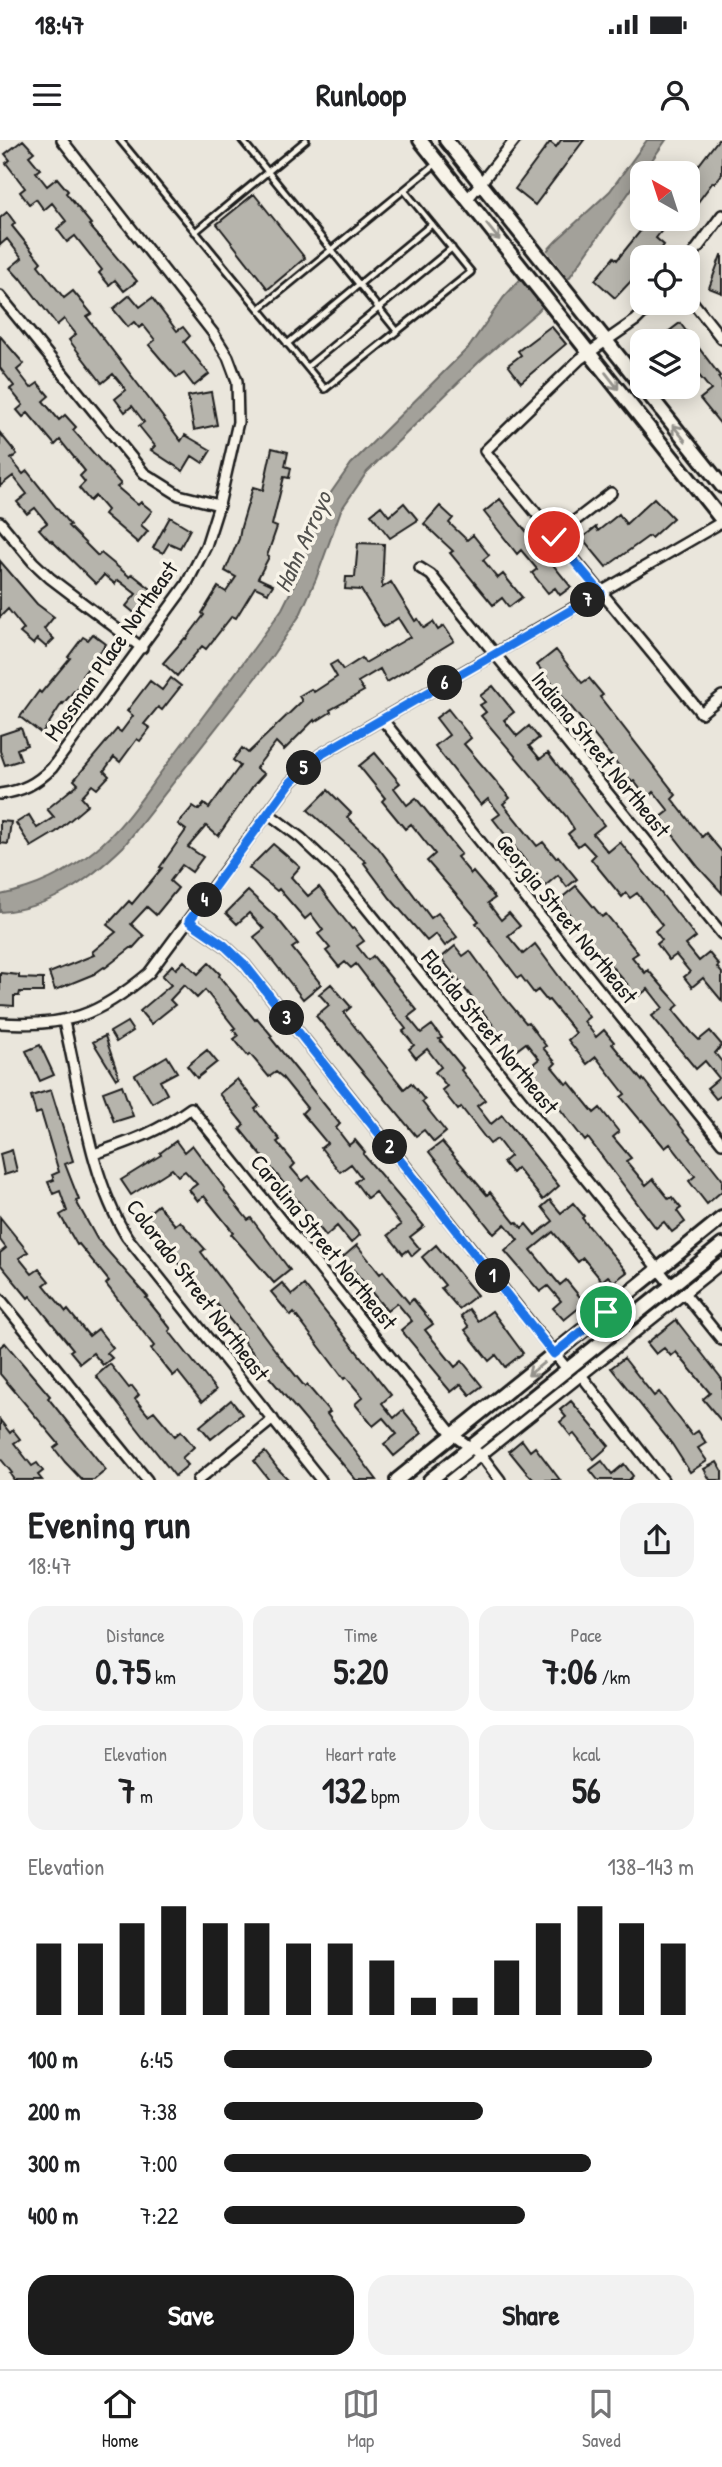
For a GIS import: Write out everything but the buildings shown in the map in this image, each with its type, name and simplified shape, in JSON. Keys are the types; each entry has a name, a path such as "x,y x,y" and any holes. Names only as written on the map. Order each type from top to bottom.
{"main road":[{"path":"420,140 722,521"},
{"path":"446,140 722,486"},
{"path":"397,1480 722,1218"},
{"path":"430,1480 476,1451 567,1369 722,1245"}],"street":[{"name":"Mossman Place Northeast","path":"0,794 19,792 38,781 52,768 186,585 206,546 219,505 238,422 237,381 228,356 214,333 62,140"},
{"path":"467,200 515,140"},
{"path":"700,245 722,215"},
{"path":"0,296 144,473 179,495 219,505"},
{"path":"700,311 722,339"},
{"path":"641,315 580,359 485,451 701,713 722,696"},
{"path":"554,537 611,493"},
{"path":"0,1023 34,1025 64,1022 97,1009 127,992 149,973 299,773 320,755 722,521"},
{"path":"0,522 50,578 142,648"},
{"name":"Indiana Street Northeast","path":"420,568 431,575 722,934"},
{"name":"Georgia Street Northeast","path":"382,719 722,1143"},
{"name":"Florida Street Northeast","path":"269,814 301,838 338,873 671,1285"},
{"path":"189,921 224,945 245,965 567,1369"},
{"name":"Colorado Street Northeast","path":"64,1022 102,1186 112,1213 127,1237 321,1480"},
{"name":"Carolina Street Northeast","path":"94,1154 146,1136 191,1108 453,1435 476,1451 500,1480"},
{"path":"450,1480 476,1451 582,1374 722,1262"},
{"path":"684,1293 722,1340"},
{"path":"0,1299 147,1480"},
{"path":"582,1374 663,1480"},
{"path":"198,1480 273,1419"}],"lane":[{"path":"120,140 325,389 471,272 404,190"},
{"path":"242,140 397,331"},
{"path":"195,232 306,140"},
{"path":"259,309 438,163"},
{"path":"288,344 432,225"},
{"path":"307,367 452,248"}],"shaded area":[{"path":"647,140 666,140 651,161 632,161"},
{"path":"630,163 630,191 569,278 538,311 480,361 367,472 341,510 300,615 270,659 123,847 68,891 36,905 0,912 0,895 38,884 62,873 106,841 125,820 282,609 298,577 314,525 330,494 351,464 469,347 504,297 556,241 610,191"}],"pier":[{"path":"545,248 570,281 543,310 518,277"}],"route":[{"path":"554,537 601,593 320,755 291,782 189,921 224,945 245,965 554,1354 606,1312"}],"water label":[{"name":"Hahn Arroyo","path":"303,542"}]}
